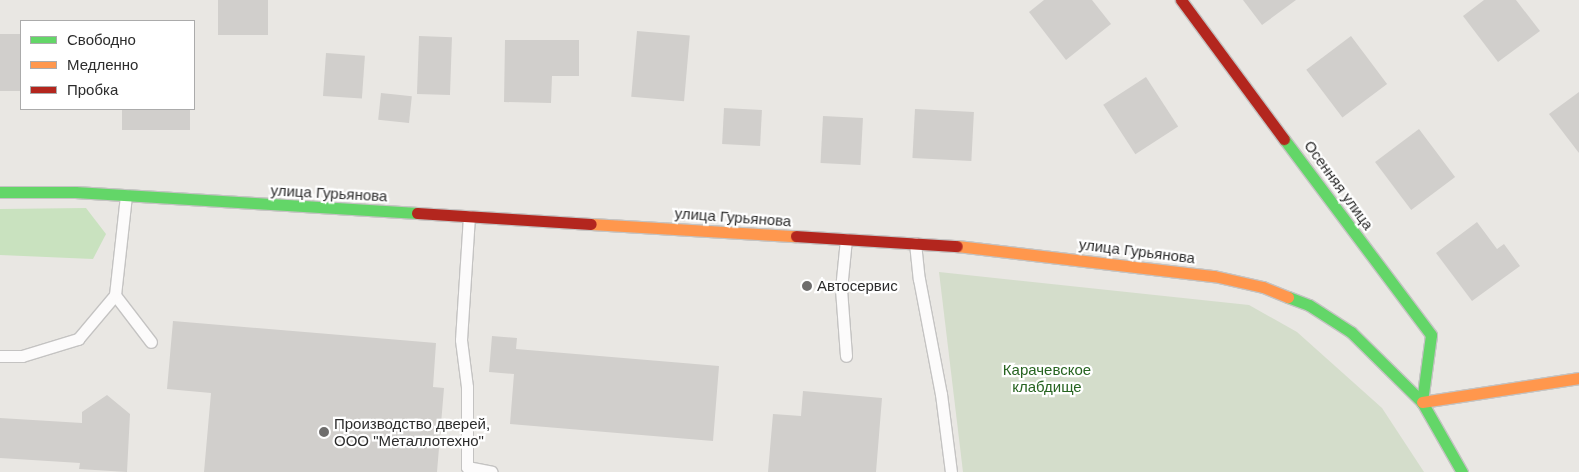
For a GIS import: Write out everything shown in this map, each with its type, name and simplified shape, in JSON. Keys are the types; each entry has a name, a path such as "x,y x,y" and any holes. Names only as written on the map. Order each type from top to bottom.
{"street":[{"name":"Осенняя улица","path":"1181,0 1431,335 1422,402"},
{"name":"улица Гурьянова","path":"0,192 75,192 988,248 1214,276 1263,287 1309,305 1351,332 1422,402 1462,472"},
{"path":"1422,402 1579,378"}],"lane":[{"path":"0,356 22,356 78,339 115,295 126,196"},
{"path":"469,216 461,340 467,387 466,470 492,472"},
{"path":"846,240 841,289 846,356"},
{"path":"915,243 919,279 941,394 951,472"},
{"path":"115,295 151,342"}],"green space":[{"path":"86,208 106,234 93,259 0,255 0,209"},
{"name":"Карачевское клабдище","path":"939,272 1249,305 1297,332 1382,408 1424,472 963,472"}],"building":[{"path":"218,0 268,0 268,35 218,35"},
{"path":"1044,0 1092,0 1111,24 1066,60 1029,12"},
{"path":"1243,0 1296,0 1262,25"},
{"path":"1484,0 1516,0 1540,31 1498,62 1463,16"},
{"path":"637,31 690,36 684,101 631,97"},
{"path":"0,34 20,34 20,91 0,91"},
{"path":"419,36 452,37 450,95 417,94"},
{"path":"1351,36 1387,84 1342,118 1306,70"},
{"path":"505,40 579,40 579,76 552,76 551,103 504,102"},
{"path":"326,53 365,56 362,99 323,96"},
{"path":"1146,77 1178,126 1135,154 1103,105"},
{"path":"1579,92 1579,153 1549,114"},
{"path":"381,93 412,96 409,123 378,120"},
{"path":"724,108 762,110 760,146 722,144"},
{"path":"915,109 974,112 971,161 912,158"},
{"path":"122,110 190,110 190,130 122,130"},
{"path":"823,116 863,118 860,165 821,163"},
{"path":"1419,129 1455,177 1411,210 1375,162"},
{"path":"1477,222 1497,249 1504,244 1520,266 1472,301 1436,253"},
{"name":"Производство дверей, ООО \"Металлотехно\"","path":"173,321 436,343 433,387 444,388 437,472 204,472 211,393 167,389"},
{"path":"492,336 517,338 516,349 719,366 713,441 510,424 514,374 489,372"},
{"path":"803,391 882,398 876,472 768,472 773,414 801,416"},
{"path":"107,395 130,414 127,472 79,469 80,463 0,458 0,418 82,423 82,412"}],"traffic: fast":[{"path":"1284,139 1431,335 1422,402"},
{"path":"0,192 75,192 417,213"},
{"path":"1288,297 1309,305 1351,332 1422,402 1462,472"}],"traffic: slow":[{"path":"591,224 796,236"},
{"path":"957,246 1214,276 1263,287 1288,297"},
{"path":"1422,402 1579,378"}],"traffic: jam":[{"path":"1181,0 1284,139"},
{"path":"417,213 591,224"},
{"path":"796,236 957,246"}],"place":[{"name":"Автосервис","path":"807,286"},
{"name":"Производство дверей, ООО \"Металлотехно\"","path":"324,432"}]}
